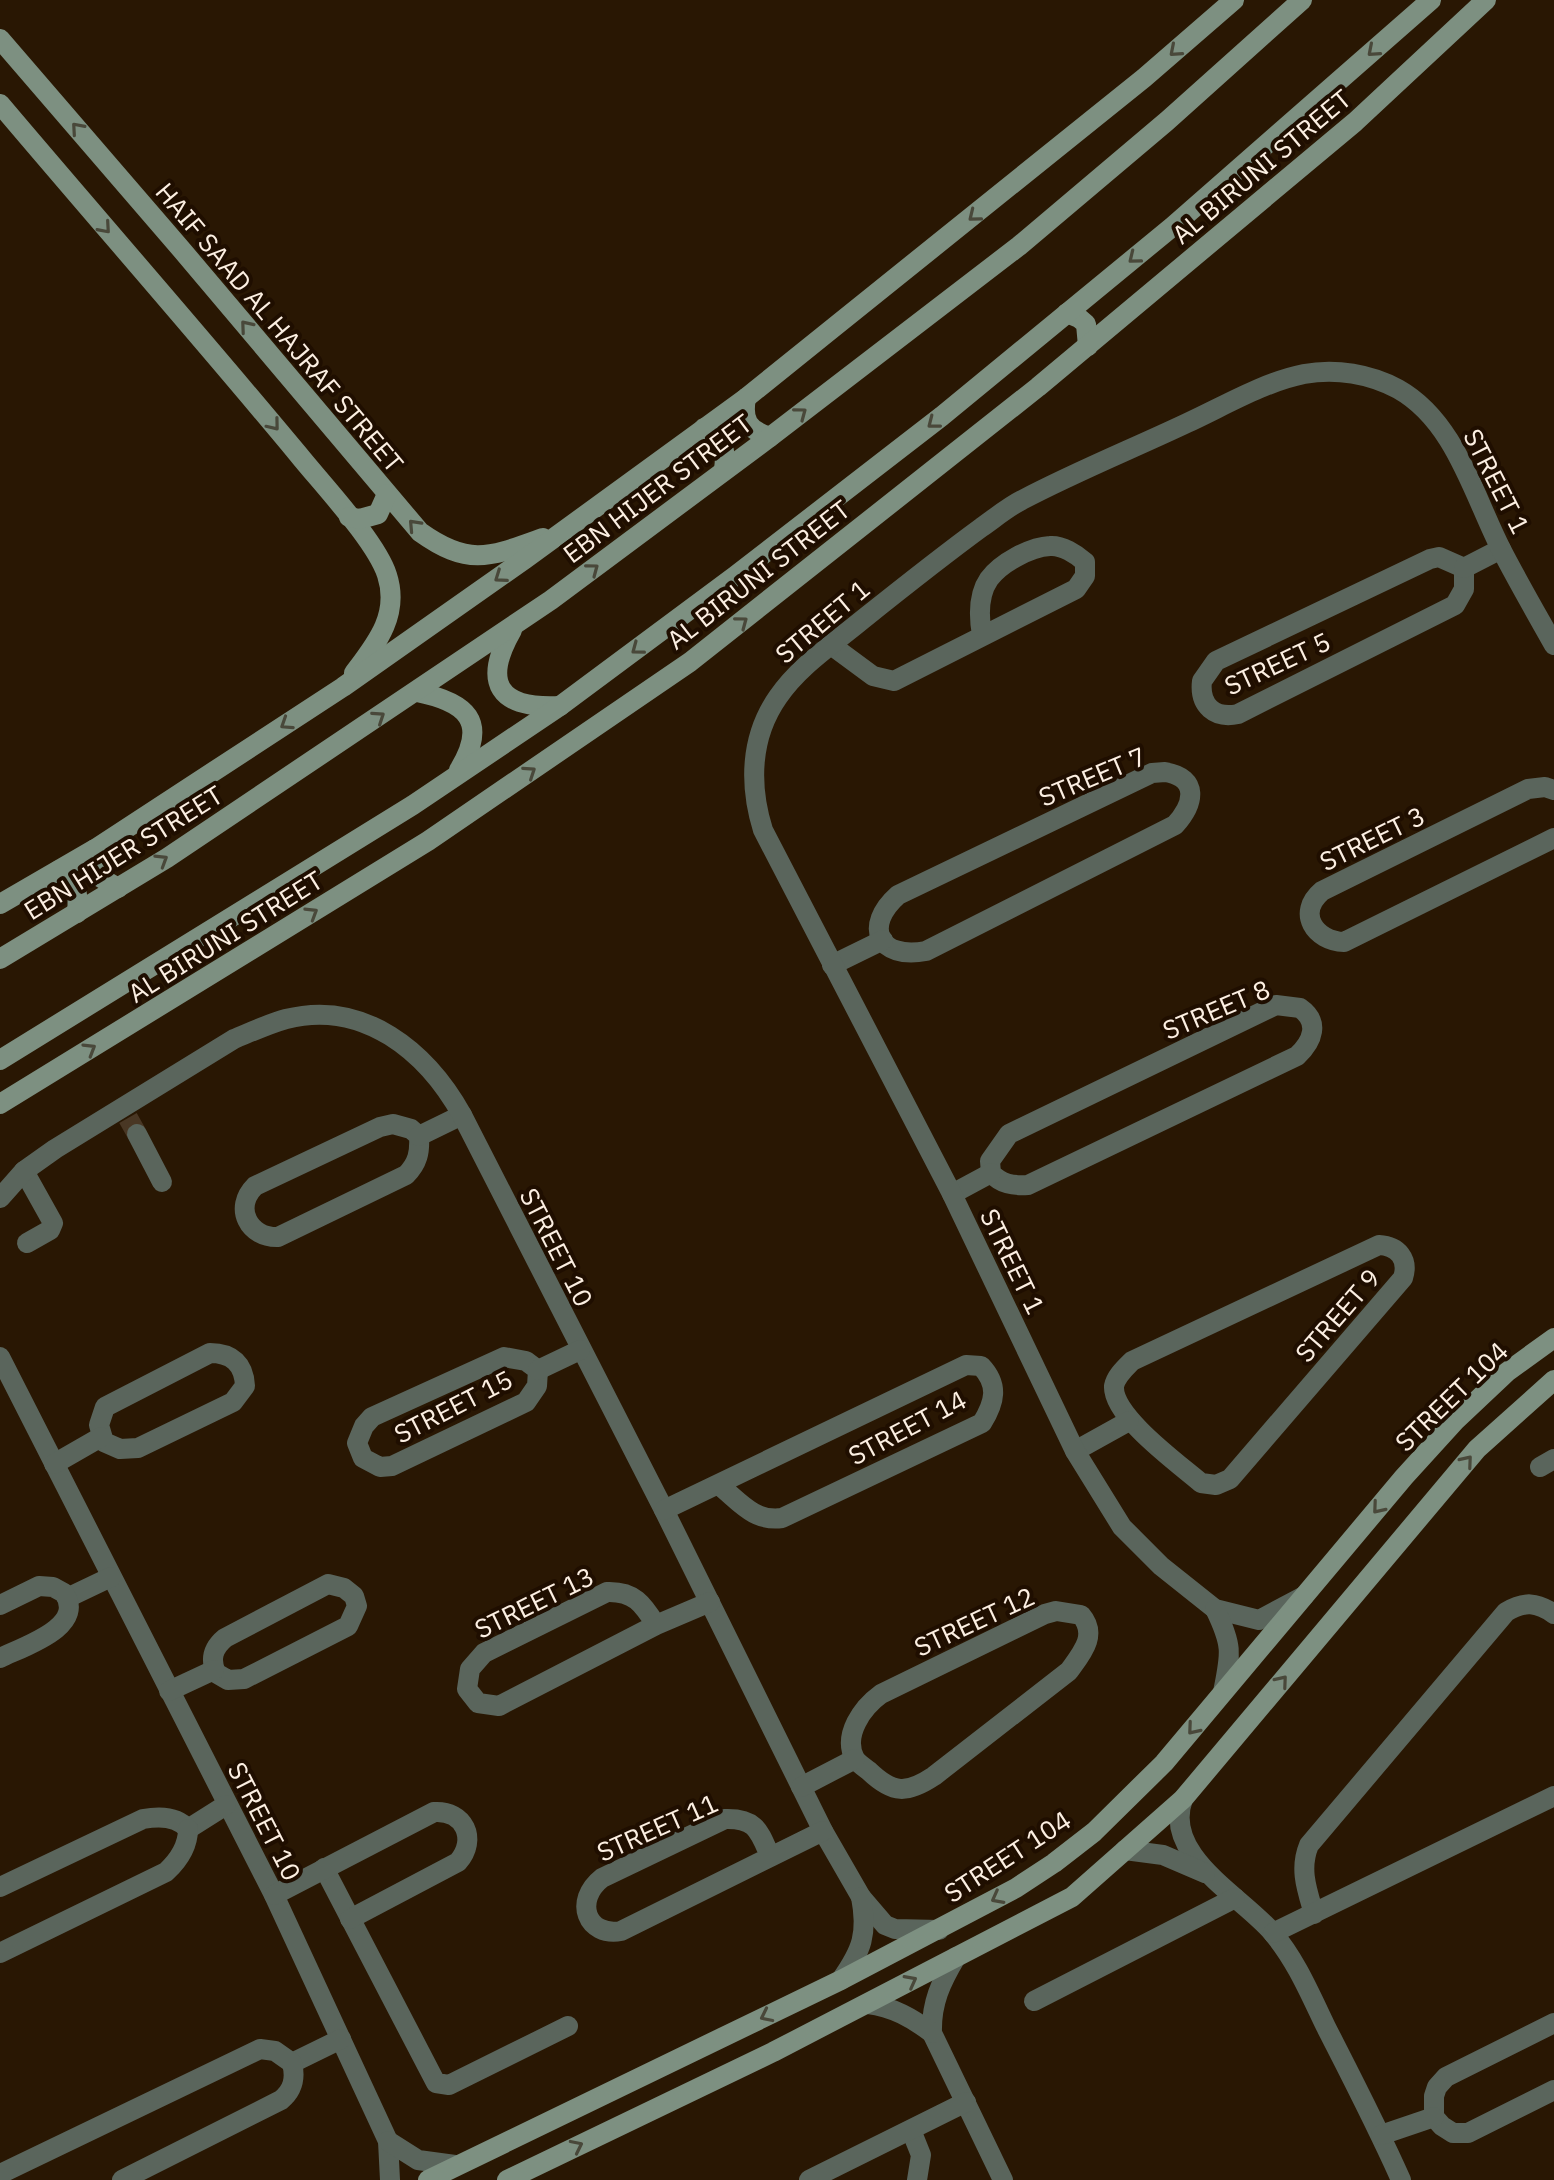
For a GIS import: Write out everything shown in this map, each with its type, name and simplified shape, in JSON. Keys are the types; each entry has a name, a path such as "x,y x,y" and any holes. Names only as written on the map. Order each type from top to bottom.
{"street":[{"name":"EBN HIJER STREET","path":"0,904 95,849 343,687 746,398 1144,78 1234,0"},
{"name":"EBN HIJER STREET","path":"0,959 118,888 513,628 770,437 1019,246 1167,121 1302,0"},
{"name":"AL BIRUNI STREET","path":"1,1060 413,805 560,706 856,482 1067,313 1172,227 1431,0"},
{"name":"AL BIRUNI STREET","path":"9,1099 428,841 658,684 774,597 1088,346 1355,122 1486,0"},
{"name":"HAIF SAAD AL HAJRAF STREET","path":"0,39 420,532 452,551 471,556 494,556 562,531"},
{"path":"0,104 243,387 381,560 388,577 390,613 382,635 343,687"},
{"path":"1094,291 1098,311 1118,320"},
{"path":"1067,313 1086,324 1088,346"},
{"name":"STREET 1","path":"1305,1595 1259,1620 1215,1609 1161,1566 1122,1527 1075,1451 952,1194 763,830 754,796 757,745 776,699 797,673 933,562 1020,501 1237,400 1304,374 1328,372 1364,377 1399,390 1436,421 1450,441 1501,549 1554,645"},
{"path":"746,398 746,423 759,434 770,437"},
{"path":"704,428 722,440 724,470"},
{"path":"349,517 360,519 378,514 387,494"},
{"path":"831,645 873,676 894,681 1076,589 1085,576 1085,562 1068,551 1051,546 1023,555 999,569 984,591 979,620 982,635"},
{"path":"1464,568 1501,549"},
{"name":"STREET 5","path":"1439,557 1464,568 1464,589 1455,605 1238,714 1220,715 1204,702 1202,681 1216,661 1430,559 1439,557"},
{"path":"513,628 496,667 498,680 505,692 515,702 533,707 560,706"},
{"path":"417,692 454,702 467,716 472,732 470,748 457,774"},
{"name":"STREET 7","path":"1152,773 1175,774 1188,785 1190,805 1175,825 926,951 898,953 883,940 880,919 885,907 898,895 1152,773"},
{"name":"STREET 3","path":"1554,790 1545,787 1528,789 1322,891 1310,909 1313,927 1328,941 1344,942 1554,838"},
{"path":"95,849 98,876 118,888"},
{"path":"59,870 67,875 77,890 77,913"},
{"path":"832,965 883,940"},
{"name":"STREET 8","path":"1276,1005 1300,1008 1312,1021 1313,1031 1307,1046 1297,1056 1028,1185 998,1181 991,1173 990,1161 1009,1134 1276,1005"},
{"name":"STREET 10","path":"0,1198 24,1171 129,1120 234,1039 288,1019 317,1015 369,1025 402,1043 426,1063 447,1087 664,1510 823,1831 861,1897 885,1925 895,1929 939,1930"},
{"path":"30,1042 25,1055 26,1064 37,1074 46,1076"},
{"path":"1,1060 17,1072 20,1080 9,1099"},
{"path":"419,1136 462,1115"},
{"path":"129,1120 162,1182"},
{"path":"393,1124 404,1126 419,1136 417,1160 406,1175 278,1237 265,1237 249,1224 244,1207 249,1192 255,1186 380,1127 393,1124"},
{"path":"24,1171 53,1223 50,1230 27,1243"},
{"path":"952,1194 991,1173"},
{"name":"STREET 9","path":"1379,1245 1393,1248 1403,1257 1406,1270 1403,1278 1230,1479 1216,1485 1201,1483 1129,1421 1114,1390 1121,1372 1132,1361 1379,1245"},
{"name":"STREET 104","path":"428,2180 841,1980 1016,1888 1054,1863 1094,1832 1164,1763 1404,1477 1455,1421 1514,1367 1554,1338"},
{"name":"STREET 15","path":"538,1370 580,1350"},
{"path":"210,1353 226,1355 241,1367 245,1386 233,1402 138,1448 120,1449 104,1442 101,1437 101,1416 110,1403 210,1353"},
{"name":"STREET 10","path":"0,1357 274,1895 388,2141 390,2180"},
{"name":"STREET 15","path":"504,1357 526,1361 538,1370 537,1386 526,1402 392,1466 380,1467 370,1463 358,1450 360,1435 372,1417 504,1357"},
{"name":"STREET 14","path":"664,1510 720,1486 966,1365 981,1366 994,1385 994,1396 982,1423 782,1518 769,1520 751,1512 720,1486"},
{"path":"1514,1367 1513,1376 1518,1387 1533,1398"},
{"path":"507,2180 868,2004 1072,1897 1183,1799 1477,1449 1554,1380"},
{"path":"1075,1451 1129,1421"},
{"path":"54,1464 101,1437"},
{"path":"1404,1477 1412,1477 1425,1484 1431,1504"},
{"path":"67,1598 111,1577"},
{"path":"337,1585 354,1596 357,1606 353,1620 340,1632 244,1679 228,1680 214,1670 212,1656 225,1638 318,1588 337,1585"},
{"path":"0,1605 39,1586 53,1587 67,1598"},
{"name":"STREET 13","path":"656,1625 642,1603 634,1597 607,1592 484,1653 470,1669 467,1689 478,1703 499,1706 656,1625 710,1602"},
{"path":"0,1658 58,1629 67,1618 67,1598"},
{"path":"1314,1914 1304,1881 1304,1859 1309,1845 1506,1612 1523,1603 1531,1603 1554,1614"},
{"path":"1215,1609 1231,1652 1223,1692"},
{"name":"STREET 12","path":"1068,1611 1081,1615 1088,1622 1088,1642 1069,1671 917,1788 901,1790 890,1787 855,1759 852,1738 855,1727 870,1702 881,1694 1045,1614 1068,1611"},
{"path":"169,1691 214,1670"},
{"path":"801,1787 855,1759"},
{"path":"1273,1933 1554,1796"},
{"path":"1183,1799 1179,1811 1181,1829 1189,1848 1210,1875 1273,1933 1291,1957 1401,2180"},
{"path":"188,1829 226,1805"},
{"path":"274,1895 434,1812 449,1812 466,1826 469,1841 458,1862 350,1919"},
{"path":"0,1887 143,1819 166,1818 184,1824 188,1829 186,1844 166,1872 0,1953"},
{"name":"STREET 11","path":"770,1856 757,1828 741,1819 725,1819 602,1878 588,1892 585,1901 587,1913 597,1927 621,1931 823,1831"},
{"path":"1125,1850 1163,1855 1210,1875"},
{"path":"324,1868 432,2081 449,2085 568,2026"},
{"name":"STREET 10","path":"841,1980 856,1959 864,1935 865,1916 861,1897"},
{"path":"1034,2001 1235,1898"},
{"path":"956,1957 939,1986 932,2033 1003,2180"},
{"path":"868,2004 885,2006 907,2015 932,2033"},
{"path":"1554,2023 1446,2077 1434,2096 1434,2117 1453,2133 1468,2133 1554,2090"},
{"path":"292,2063 341,2039"},
{"path":"655,2109 710,2069 715,2060 709,2043"},
{"path":"0,2174 260,2049 275,2051 292,2063 292,2087 281,2100 122,2180"},
{"path":"809,2180 966,2102"},
{"path":"1381,2135 1434,2117"},
{"path":"911,2130 921,2155 917,2180"},
{"path":"388,2141 418,2160 455,2165"}],"tunnel":[{"path":"128,1118 137,1134"}]}
